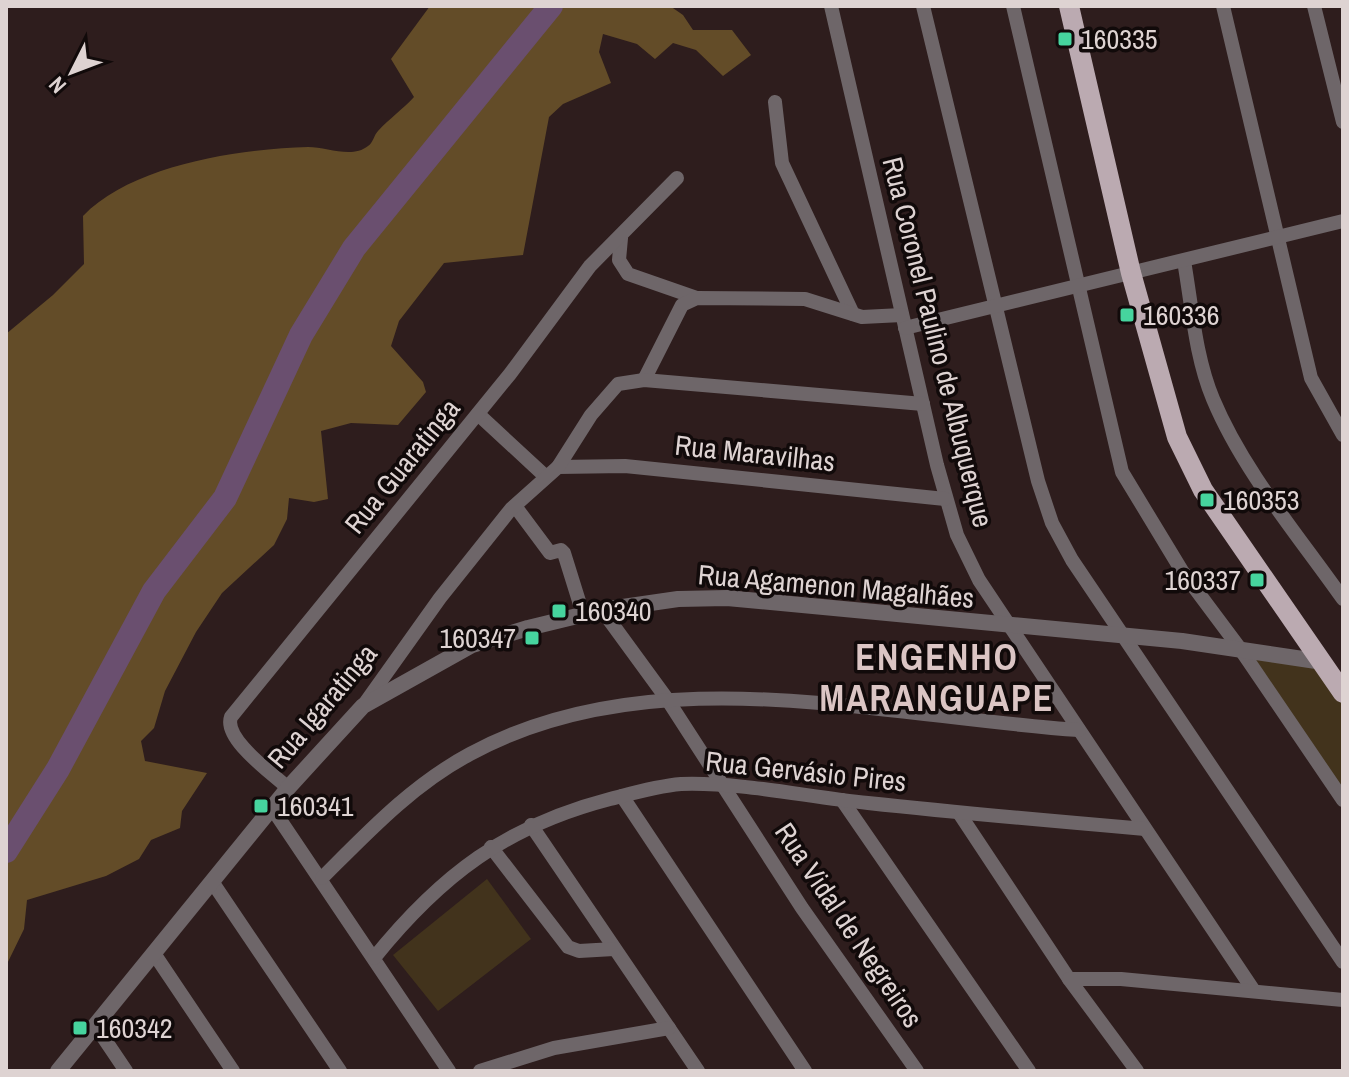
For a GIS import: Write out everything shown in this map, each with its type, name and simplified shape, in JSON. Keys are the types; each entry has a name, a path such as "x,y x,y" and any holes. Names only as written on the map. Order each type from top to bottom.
{"main road":[{"path":"1069,6 1131,273 1168,410 1189,463 1343,692"}],"street":[{"name":"Rua Coronel Paulino de Albuquerque","path":"831,6 945,499 979,580 1254,991"},
{"path":"923,6 1052,523 1072,560 1343,962"},
{"path":"1013,6 1122,472 1182,571 1241,650 1343,800"},
{"path":"1223,6 1311,378 1343,435"},
{"path":"1314,6 1339,87 1343,122"},
{"path":"775,102 786,175 853,314"},
{"name":"Rua Guaratinga","path":"288,788 233,737 229,725 231,717 478,414 590,266 677,178"},
{"path":"621,237 619,260 628,274 697,298 805,299 853,314 903,322 996,307 1343,221"},
{"path":"1184,261 1204,374 1213,399 1242,455 1343,599"},
{"path":"697,298 682,305 637,380 923,404"},
{"name":"Rua Igaratinga","path":"58,1071 288,788 363,706 440,598 515,506 558,467 604,397 618,384 637,380"},
{"path":"478,414 545,476"},
{"name":"Rua Maravilhas","path":"558,467 625,466 945,499"},
{"path":"515,506 550,553 561,550 564,553 583,614"},
{"name":"Rua Agamenon Magalhães","path":"363,706 472,645 583,614 678,599 727,598 1241,650 1323,662"},
{"name":"Rua Vidal de Negreiros","path":"602,610 667,699 802,908 917,1071"},
{"path":"322,878 386,813 470,754 518,732 564,719 667,699 716,696 1079,730"},
{"name":"Rua Gervásio Pires","path":"374,958 429,897 491,847 565,811 679,784 725,785 959,813 1145,829"},
{"path":"622,796 805,1071"},
{"path":"842,800 1029,1071"},
{"path":"272,808 449,1071"},
{"path":"959,813 1069,979 1137,1070 1145,1071"},
{"path":"531,825 698,1071"},
{"path":"491,847 568,947 579,951 614,949"},
{"path":"213,883 340,1071"},
{"path":"155,955 233,1071"},
{"path":"1069,979 1121,979 1343,1000"},
{"path":"95,1025 126,1071"},
{"path":"480,1071 554,1048 669,1028"}],"shaded area":[{"path":"430,6 670,6 683,15 693,30 732,30 751,55 723,76 696,50 673,43 655,59 637,44 603,34 599,52 611,83 563,104 549,117 523,255 444,263 399,321 391,346 423,382 426,392 398,425 351,423 321,431 328,499 314,502 289,498 287,519 274,545 222,593 196,632 165,691 154,728 141,741 145,761 207,773 182,811 180,828 151,840 139,859 106,876 27,900 24,929 6,966 6,334 84,264 83,216 104,198 129,184 158,172 219,156 308,147 355,152 368,146 378,131 414,97 391,59"},
{"path":"1248,655 1323,662 1343,693 1343,797"},
{"path":"487,879 531,939 438,1011 393,955"}],"waterway":[{"path":"6,851 58,769 154,591 225,498 301,335 354,248 551,6"}],"place":[{"name":"160335","path":"1065,39"},
{"name":"160336","path":"1127,315"},
{"name":"160353","path":"1207,500"},
{"name":"160337","path":"1257,580"},
{"name":"160340","path":"559,611"},
{"name":"160347","path":"532,638"},
{"name":"160341","path":"261,806"},
{"name":"160342","path":"80,1028"}],"district":[{"name":"ENGENHO MARANGUAPE","path":"937,678"}]}
